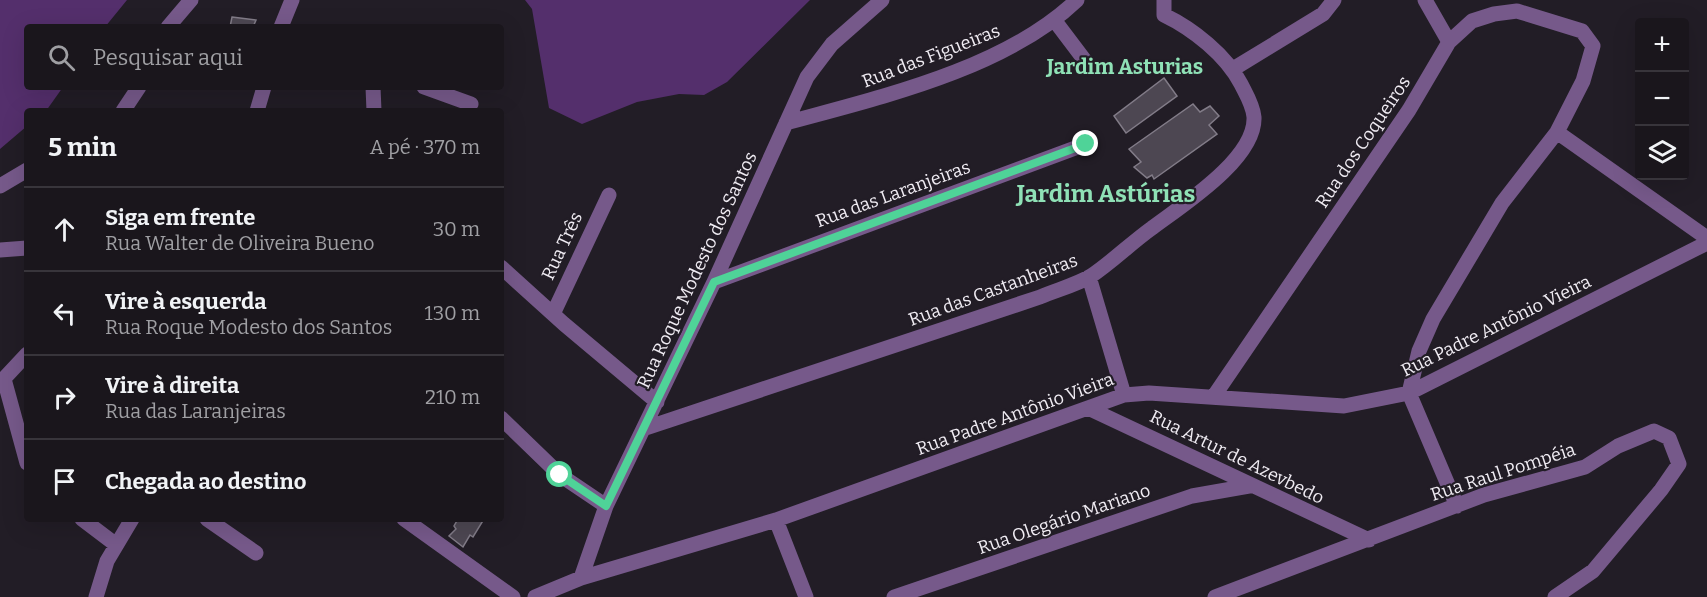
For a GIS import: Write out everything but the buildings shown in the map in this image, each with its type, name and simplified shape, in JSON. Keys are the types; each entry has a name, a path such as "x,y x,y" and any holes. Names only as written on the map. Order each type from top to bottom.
{"street":[{"path":"171,24 191,0"},
{"path":"284,24 292,0"},
{"name":"Rua Roque Modesto dos Santos","path":"581,578 606,506 714,282 807,77 832,44 882,0"},
{"name":"Rua das Figueiras","path":"786,123 903,90 999,53 1055,21 1077,0"},
{"name":"Rua das Castanheiras","path":"643,429 1040,297 1089,277 1151,228 1197,196 1233,162 1251,132 1254,119 1251,105 1233,69 1183,24 1164,15 1164,0"},
{"path":"1233,69 1323,14 1334,0"},
{"path":"1425,0 1449,42"},
{"name":"Rua dos Coqueiros","path":"1214,396 1409,110 1449,42 1472,21 1494,14 1517,11 1582,31 1593,46 1583,81 1557,132"},
{"path":"1055,21 1089,66"},
{"path":"125,108 137,90"},
{"path":"258,108 263,90"},
{"path":"373,90 374,108"},
{"path":"432,90 471,105"},
{"path":"1457,506 1409,393 1419,351 1433,319 1502,203 1557,132 1707,240"},
{"name":"Rua das Laranjeiras","path":"714,282 1086,144"},
{"path":"0,186 24,172"},
{"name":"Rua Três","path":"552,314 609,195"},
{"name":"Rua Padre Antônio Vieira","path":"535,597 581,578 776,520 1124,395 1149,393 1214,396 1344,406 1409,393 1707,240"},
{"path":"0,250 24,248"},
{"path":"504,270 552,314 657,402"},
{"path":"1089,277 1124,395"},
{"path":"24,357 1,380 24,453"},
{"name":"Rua Artur de Azevbedo","path":"1088,408 1249,486 1369,540"},
{"path":"504,421 560,475 606,506"},
{"name":"Rua Raul Pompéia","path":"1215,597 1484,495 1585,466 1618,446 1654,431 1669,438 1679,464 1661,490 1593,571 1555,597"},
{"name":"Rua Olegário Mariano","path":"894,597 1192,496 1249,486"},
{"path":"776,520 806,597"},
{"path":"86,522 115,544"},
{"path":"96,597 115,544 130,522"},
{"path":"211,522 256,552"},
{"path":"408,522 513,597"}],"shaded area":[{"path":"0,0 127,0 107,24 24,24 24,90 61,90 48,108 24,108 24,129 0,149"},
{"path":"525,0 810,0 727,82 704,95 679,94 637,102 582,124 549,108 532,9"}],"district":[{"name":"Jardim Asturias","path":"1125,67"},
{"name":"Jardim Astúrias","path":"1106,194"}],"route":[{"path":"560,475 606,506 714,282 1086,144"}]}
